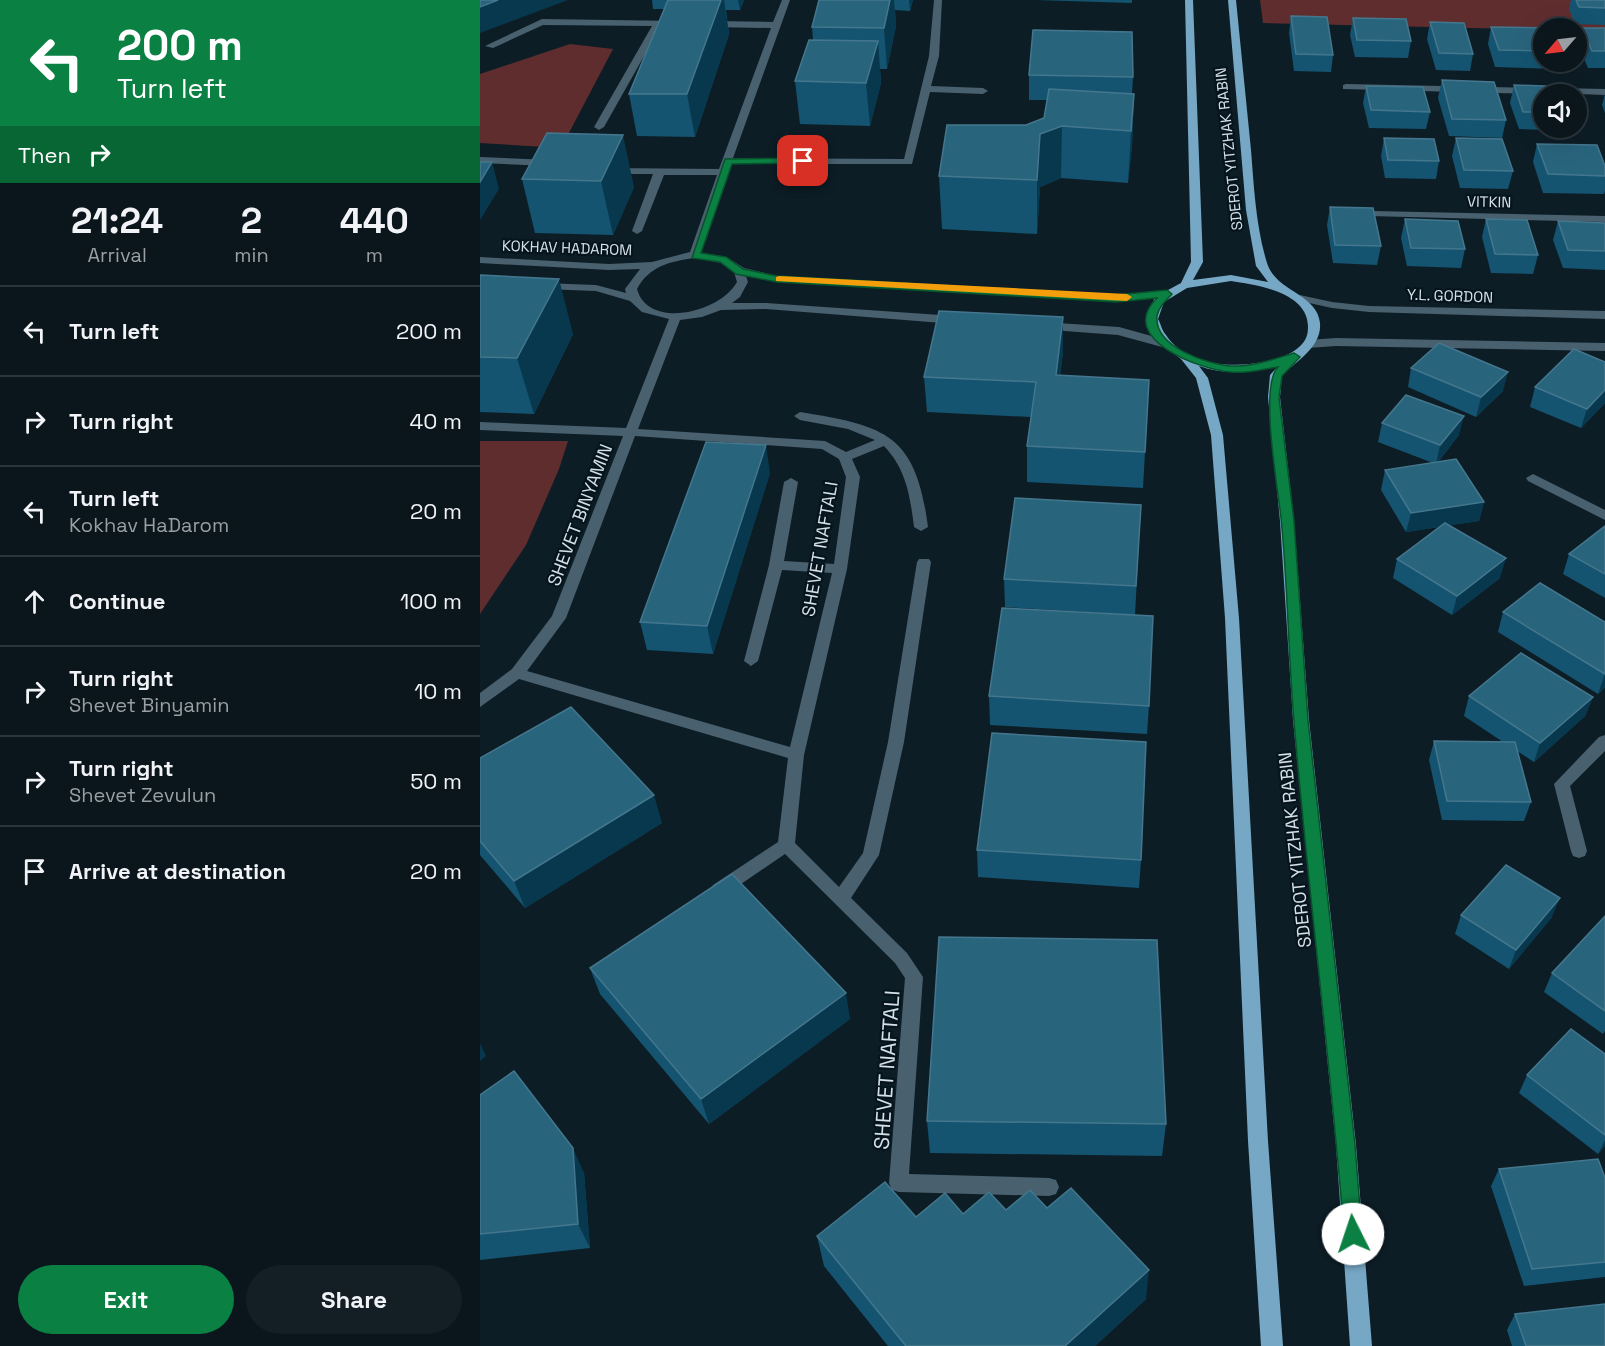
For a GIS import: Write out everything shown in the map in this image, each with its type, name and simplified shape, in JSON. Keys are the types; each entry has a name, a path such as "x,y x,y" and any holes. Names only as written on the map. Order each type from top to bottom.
{"main road":[{"name":"SDEROT YITZHAK RABIN","path":"1186,284 1197,262 1189,0"},
{"name":"SDEROT YITZHAK RABIN","path":"1232,0 1251,210 1262,266 1278,288"},
{"path":"1187,359 1232,369 1277,364 1294,357 1308,344 1314,333 1313,320 1307,308 1295,297 1278,288 1232,278 1186,284 1167,294 1156,304 1152,317 1154,330 1162,343 1187,359 1202,378 1217,435 1232,618 1258,1141 1272,1346"},
{"name":"SDEROT YITZHAK RABIN","path":"1294,357 1276,375 1274,397 1287,521 1301,720 1346,1145 1361,1346"}],"street":[{"path":"786,0 695,255 723,260 740,271 777,279 1104,298 1167,294"},
{"path":"728,161 908,162 934,56 938,0"},
{"path":"490,46 542,22 692,24"},
{"path":"600,127 658,24"},
{"path":"703,24 776,25"},
{"path":"1346,87 1605,92"},
{"path":"926,89 983,91"},
{"path":"480,160 565,163"},
{"path":"595,171 724,172"},
{"path":"637,231 660,171"},
{"name":"VITKIN","path":"1373,214 1605,219"},
{"name":"KOKHAV HADAROM","path":"480,260 609,267 653,265 666,260 695,255"},
{"path":"633,298 631,289 634,280 653,265"},
{"path":"527,285 596,288 633,298 648,311 675,317 708,313 722,307 742,290 744,280 740,271"},
{"name":"Y.L. GORDON","path":"1295,297 1332,305 1369,309 1605,315"},
{"path":"722,307 766,306 966,321"},
{"name":"SHEVET BINYAMIN","path":"480,701 517,673 559,618 675,317"},
{"path":"1025,325 1119,332 1162,343"},
{"path":"1308,344 1336,342 1605,346"},
{"path":"800,416 841,422 884,438 910,467 919,499 921,527"},
{"name":"SHEVET NAFTALI","path":"480,426 632,432 825,445 844,457 853,477 840,569 796,755 786,844 901,958 914,977 900,1183 1049,1187"},
{"path":"844,457 878,444 884,438"},
{"path":"1533,478 1605,516"},
{"path":"751,661 776,565 791,482"},
{"path":"841,898 872,855 896,742 924,562"},
{"path":"776,565 840,569"},
{"path":"517,673 796,755"},
{"path":"1579,851 1562,784 1605,741"},
{"path":"702,901 786,844"}],"shaded area":[{"path":"1260,0 1605,0 1605,31 1587,31 1587,18 1533,18 1533,29 1263,23"},
{"path":"570,44 613,49 561,148 480,143 480,74"},
{"path":"480,441 568,441 559,469 526,545 480,614"}],"building":[{"path":"480,0 498,0 480,7"},
{"path":"668,0 721,0 687,94 629,94"},
{"path":"819,0 890,0 884,28 812,27"},
{"path":"1576,0 1605,0 1605,8 1579,7"},
{"path":"1291,16 1327,17 1333,55 1296,54"},
{"path":"1353,18 1406,19 1411,41 1357,40"},
{"path":"1430,22 1464,23 1473,54 1439,53"},
{"path":"1491,27 1533,28 1533,51 1499,50"},
{"path":"1587,28 1605,28 1605,51 1592,51 1587,40"},
{"path":"1033,30 1132,32 1133,77 1029,75"},
{"path":"809,40 878,41 866,83 795,81"},
{"path":"1442,80 1494,82 1506,120 1452,119"},
{"path":"1514,85 1533,86 1533,112 1523,112"},
{"path":"1366,86 1423,87 1430,112 1371,110"},
{"path":"1049,89 1134,94 1131,131 1062,126 1040,134 1037,180 939,176 947,125 1026,125 1044,118"},
{"path":"547,133 623,135 601,181 522,179"},
{"path":"1384,138 1434,139 1439,161 1388,160"},
{"path":"1456,138 1502,139 1513,171 1464,170"},
{"path":"1537,144 1597,145 1605,166 1605,176 1548,174"},
{"path":"480,162 492,162 480,182"},
{"path":"1330,207 1373,208 1381,246 1335,245"},
{"path":"1405,219 1458,221 1465,249 1411,248"},
{"path":"1486,219 1527,220 1538,255 1495,254"},
{"path":"1558,221 1605,223 1605,251 1568,250"},
{"path":"480,275 559,279 517,358 480,357"},
{"path":"939,311 1063,317 1056,375 1149,380 1145,452 1027,446 1036,382 924,377"},
{"path":"1439,343 1508,372 1481,397 1411,368"},
{"path":"1574,349 1605,362 1605,390 1587,409 1535,387"},
{"path":"1406,395 1464,416 1440,445 1382,423"},
{"path":"706,442 766,445 707,626 640,622"},
{"path":"1456,459 1484,502 1411,513 1385,470"},
{"path":"1015,498 1141,505 1136,586 1004,579"},
{"path":"1445,523 1506,558 1457,596 1397,559"},
{"path":"1605,526 1605,574 1569,554"},
{"path":"1540,583 1605,622 1605,674 1503,612"},
{"path":"1002,608 1153,616 1149,706 989,696"},
{"path":"1521,653 1593,697 1540,743 1469,696"},
{"path":"571,707 654,795 514,881 480,841 480,758"},
{"path":"992,733 1146,742 1141,860 977,850"},
{"path":"1434,741 1515,742 1531,802 1447,801"},
{"path":"1506,865 1560,898 1516,950 1461,915"},
{"path":"732,874 846,993 701,1099 590,968"},
{"path":"1605,916 1605,1011 1552,973"},
{"path":"939,937 1157,940 1166,1124 927,1121"},
{"path":"1571,1029 1605,1054 1605,1135 1527,1075"},
{"path":"514,1071 573,1148 578,1224 480,1234 480,1095"},
{"path":"1598,1159 1605,1178 1605,1262 1532,1269 1499,1169"},
{"path":"885,1182 916,1217 945,1193 963,1214 989,1192 1006,1210 1030,1190 1047,1208 1071,1188 1149,1270 1065,1346 906,1346 817,1236"},
{"path":"1605,1304 1605,1346 1526,1346 1515,1314"}],"slow traffic":[{"path":"779,279 1127,297"}],"route":[{"path":"803,161 728,161 703,239 695,255 710,256 733,265 740,271 777,279 1116,298 1167,294 1156,304 1152,317 1154,330 1162,343 1187,359 1208,366 1255,369 1294,357 1276,375 1274,397 1287,521 1301,720 1346,1145 1353,1234"}]}
